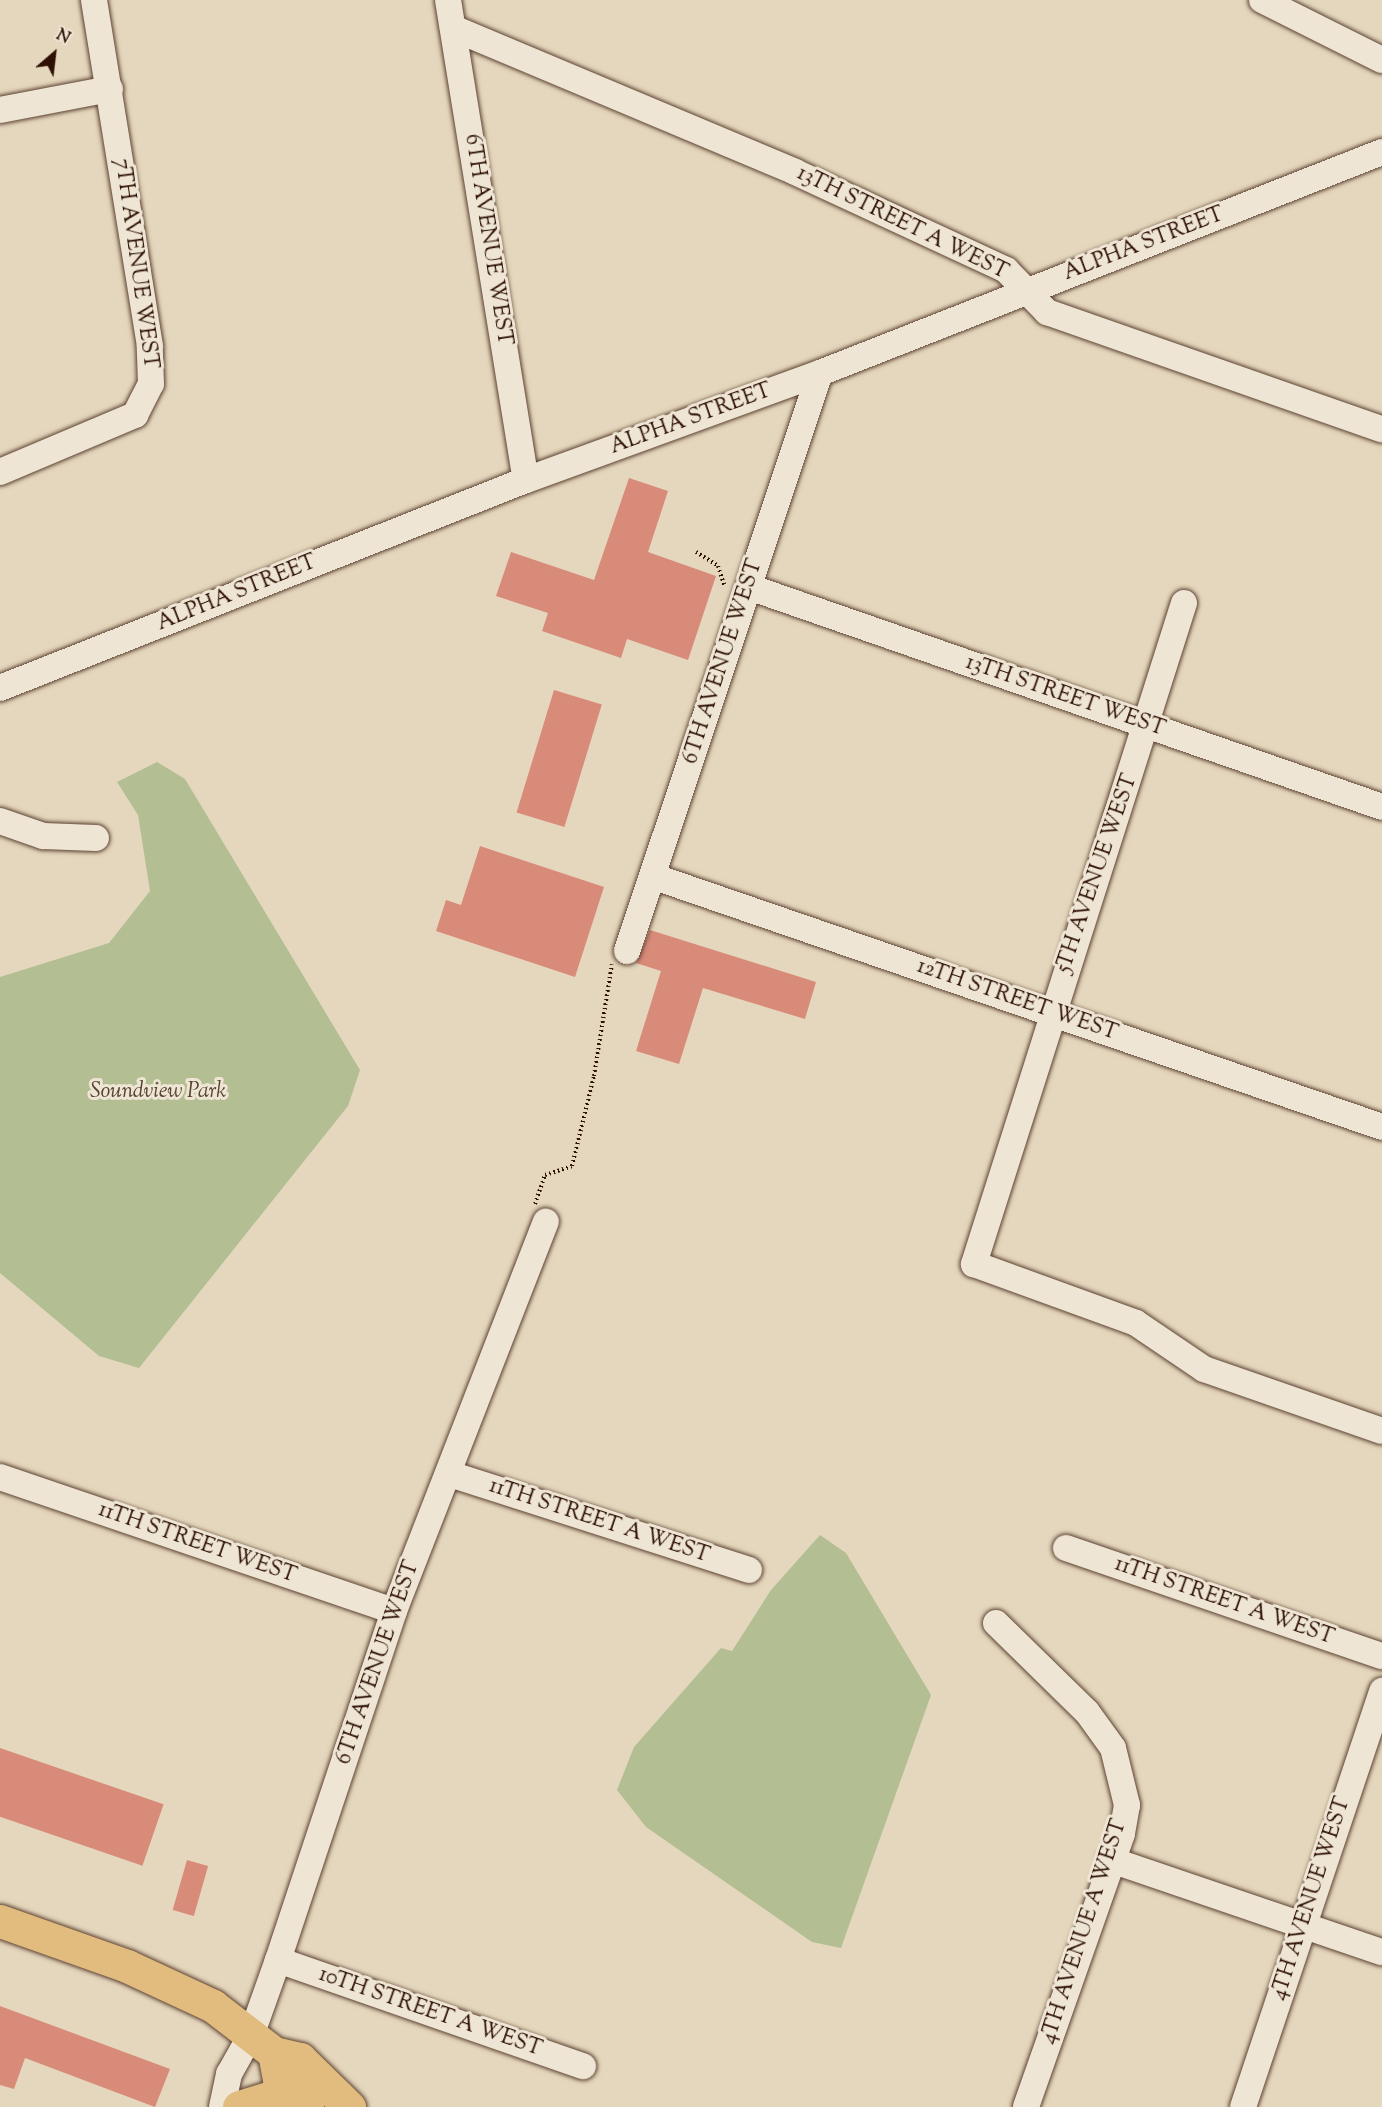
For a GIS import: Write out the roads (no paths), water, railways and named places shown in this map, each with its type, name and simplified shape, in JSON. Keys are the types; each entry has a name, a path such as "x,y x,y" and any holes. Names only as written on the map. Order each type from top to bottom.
{"main road":[{"path":"0,1921 173,1985 263,2043 300,2059 349,2107"},
{"path":"263,2043 279,2079 302,2103"},
{"path":"239,2107 275,2096 302,2103"}],"street":[{"name":"7TH AVENUE WEST","path":"0,472 135,415 151,384 150,346 94,0"},
{"name":"6TH AVENUE WEST","path":"448,0 526,480"},
{"path":"1262,0 1382,60"},
{"name":"13TH STREET A WEST","path":"453,28 795,172 1006,270 1030,290 1047,312 1382,429"},
{"path":"0,110 110,88"},
{"name":"ALPHA STREET","path":"0,688 526,480 819,373 1382,152"},
{"name":"6TH AVENUE WEST","path":"627,951 819,373"},
{"name":"13TH STREET WEST","path":"745,598 1149,726 1382,807"},
{"name":"5TH AVENUE WEST","path":"1184,603 1149,726 1051,1013 974,1264 1136,1323 1204,1369 1382,1431"},
{"path":"0,821 43,836 96,838"},
{"name":"12TH STREET WEST","path":"652,876 1382,1127"},
{"name":"6TH AVENUE WEST","path":"222,2107 229,2074 263,2043 278,1960 394,1611 450,1474 546,1222"},
{"name":"11TH STREET A WEST","path":"450,1474 749,1570"},
{"name":"11TH STREET WEST","path":"0,1477 394,1611"},
{"name":"11TH STREET A WEST","path":"1066,1548 1382,1656"},
{"name":"4TH AVENUE A WEST","path":"996,1623 1087,1712 1113,1748 1127,1805 1111,1860 1026,2107"},
{"name":"4TH AVENUE WEST","path":"1243,2107 1382,1691"},
{"path":"1111,1860 1382,1952"},
{"name":"10TH STREET A WEST","path":"278,1960 583,2066"}],"park label":[{"name":"Soundview Park","path":"158,1093"}]}
